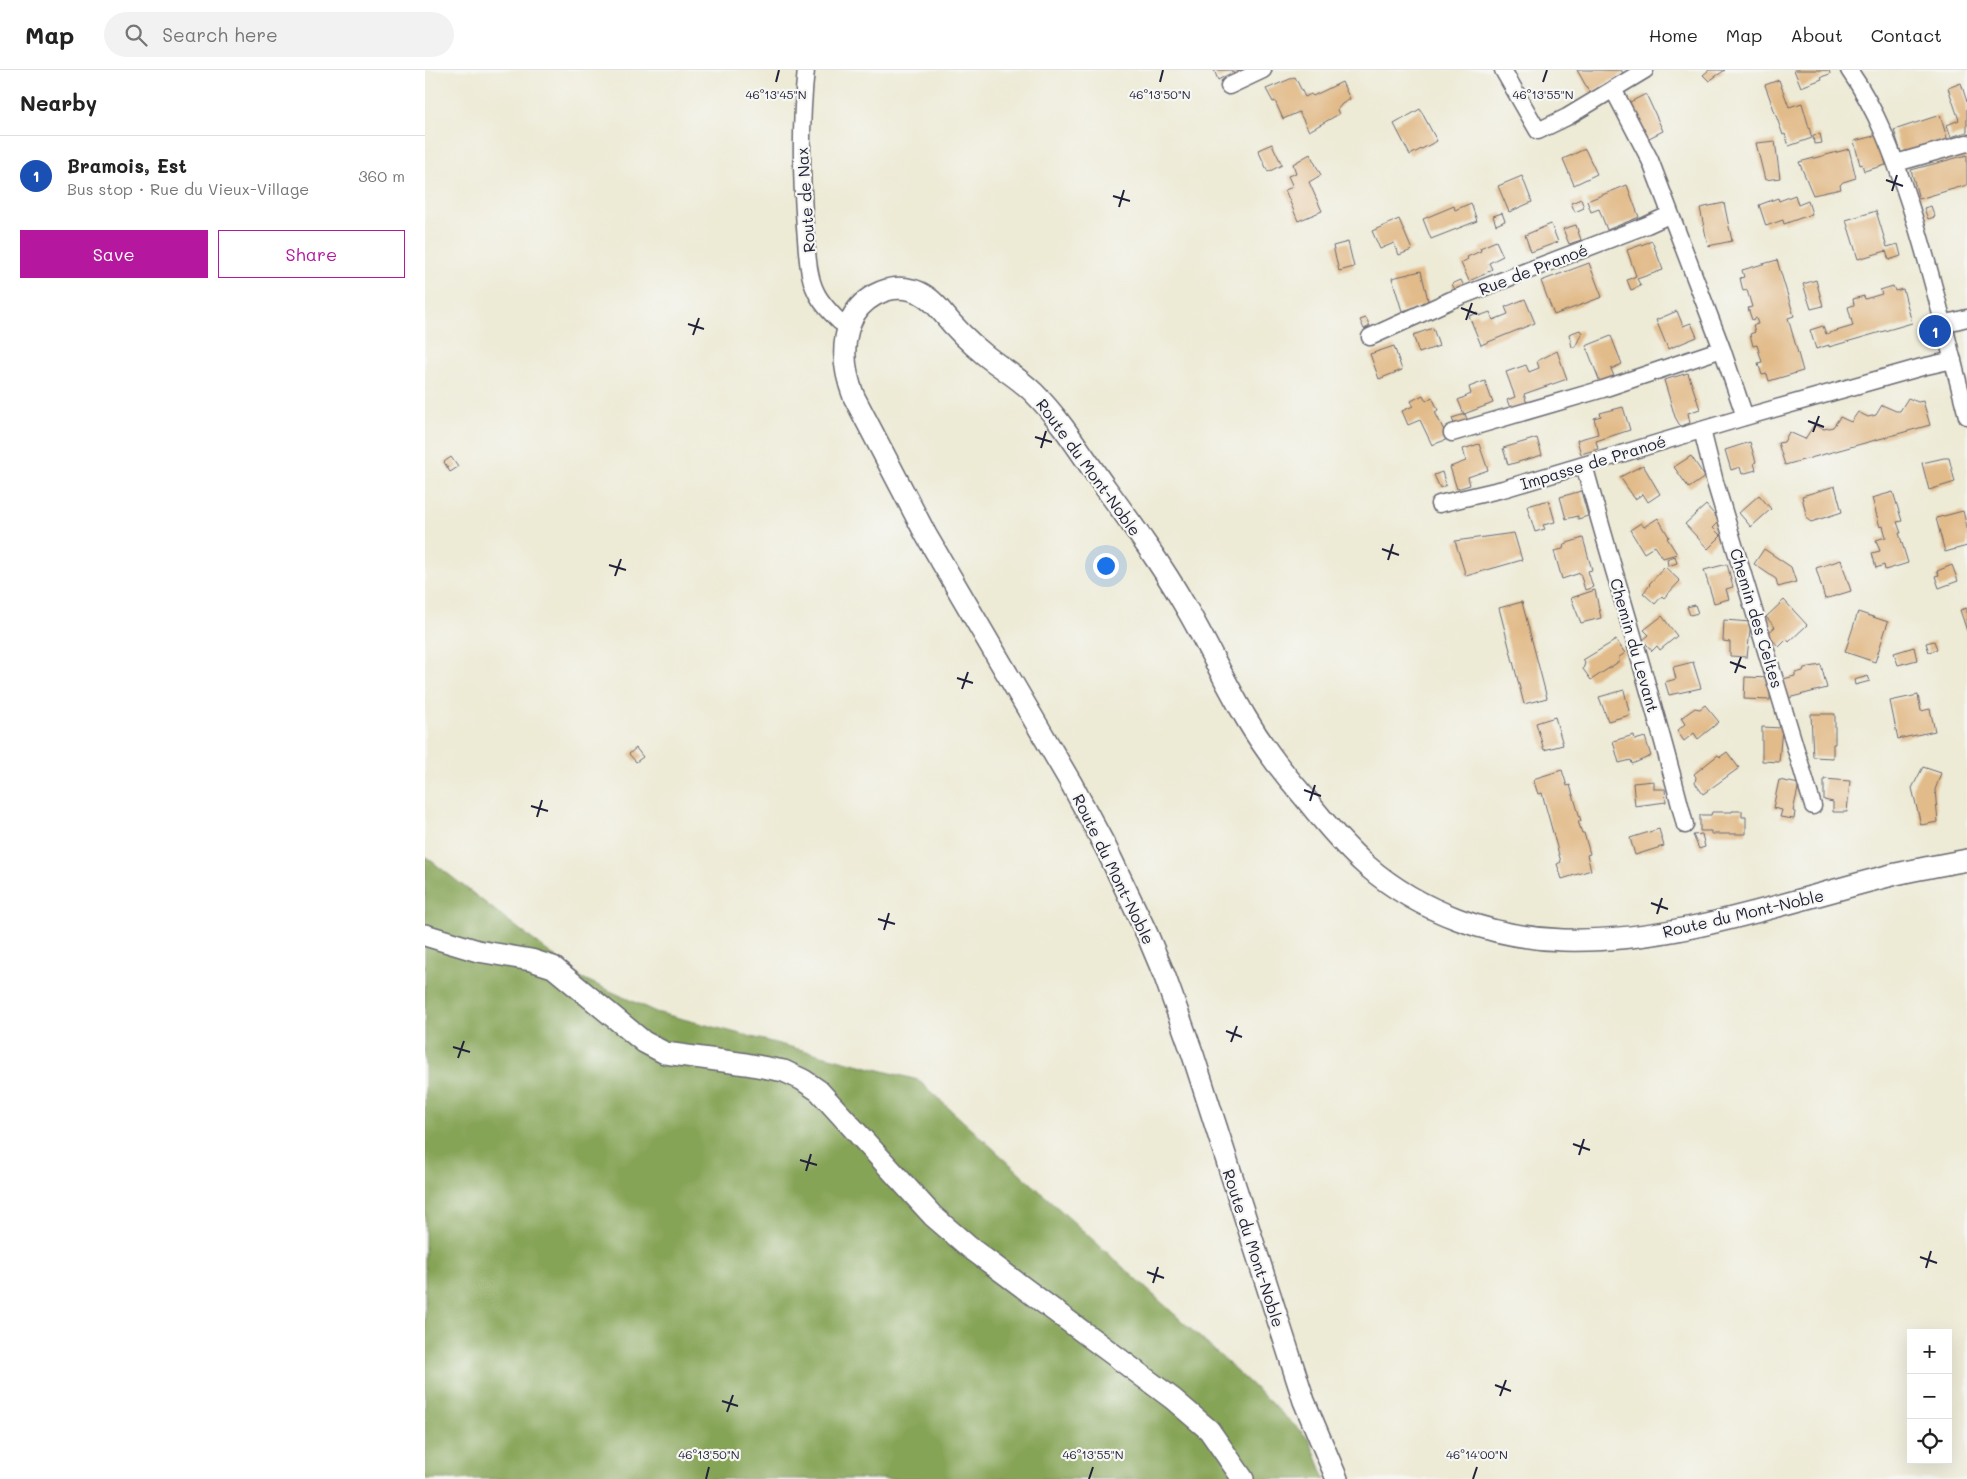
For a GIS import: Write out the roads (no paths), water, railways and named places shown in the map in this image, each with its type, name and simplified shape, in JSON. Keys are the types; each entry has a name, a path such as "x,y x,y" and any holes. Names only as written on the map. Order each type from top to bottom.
{"street":[{"name":"Route de Nax","path":"806,70 801,116 800,151 801,188 809,262 815,291 839,322"},
{"path":"1229,86 1263,70"},
{"path":"1503,70 1538,131 1567,117 1645,70"},
{"path":"1849,70 1880,124 1896,163 1925,249 1967,416"},
{"path":"1613,90 1650,160 1745,417 1953,360"},
{"path":"1896,163 1967,143"},
{"name":"Rue de Pranoé","path":"1370,337 1451,300 1669,215"},
{"name":"Route du Mont-Noble","path":"1337,1479 1304,1401 1193,1055 1165,977 1147,934 1106,848 1071,783 926,535 854,397 847,378 845,342 852,318 868,299 890,289 913,290 923,294 937,306 963,336 1037,396 1061,426 1159,563 1183,602 1244,715 1273,759 1321,819 1367,866 1393,886 1433,908 1478,926 1523,936 1563,940 1597,940 1705,925 1895,874 1967,860"},
{"path":"1943,324 1967,318"},
{"path":"1452,434 1603,389 1721,349"},
{"name":"Impasse de Pranoé","path":"1439,504 1503,489 1745,417"},
{"name":"Chemin des Celtes","path":"1702,430 1715,482 1813,806"},
{"name":"Chemin du Levant","path":"1584,465 1614,575 1669,761 1685,825"},
{"path":"425,935 478,951 531,960 553,967 643,1042 665,1053 784,1071 803,1080 819,1091 933,1216 969,1247 1209,1430 1243,1479"}],"place":[{"name":"Bramois, Est","path":"1935,331"}]}
